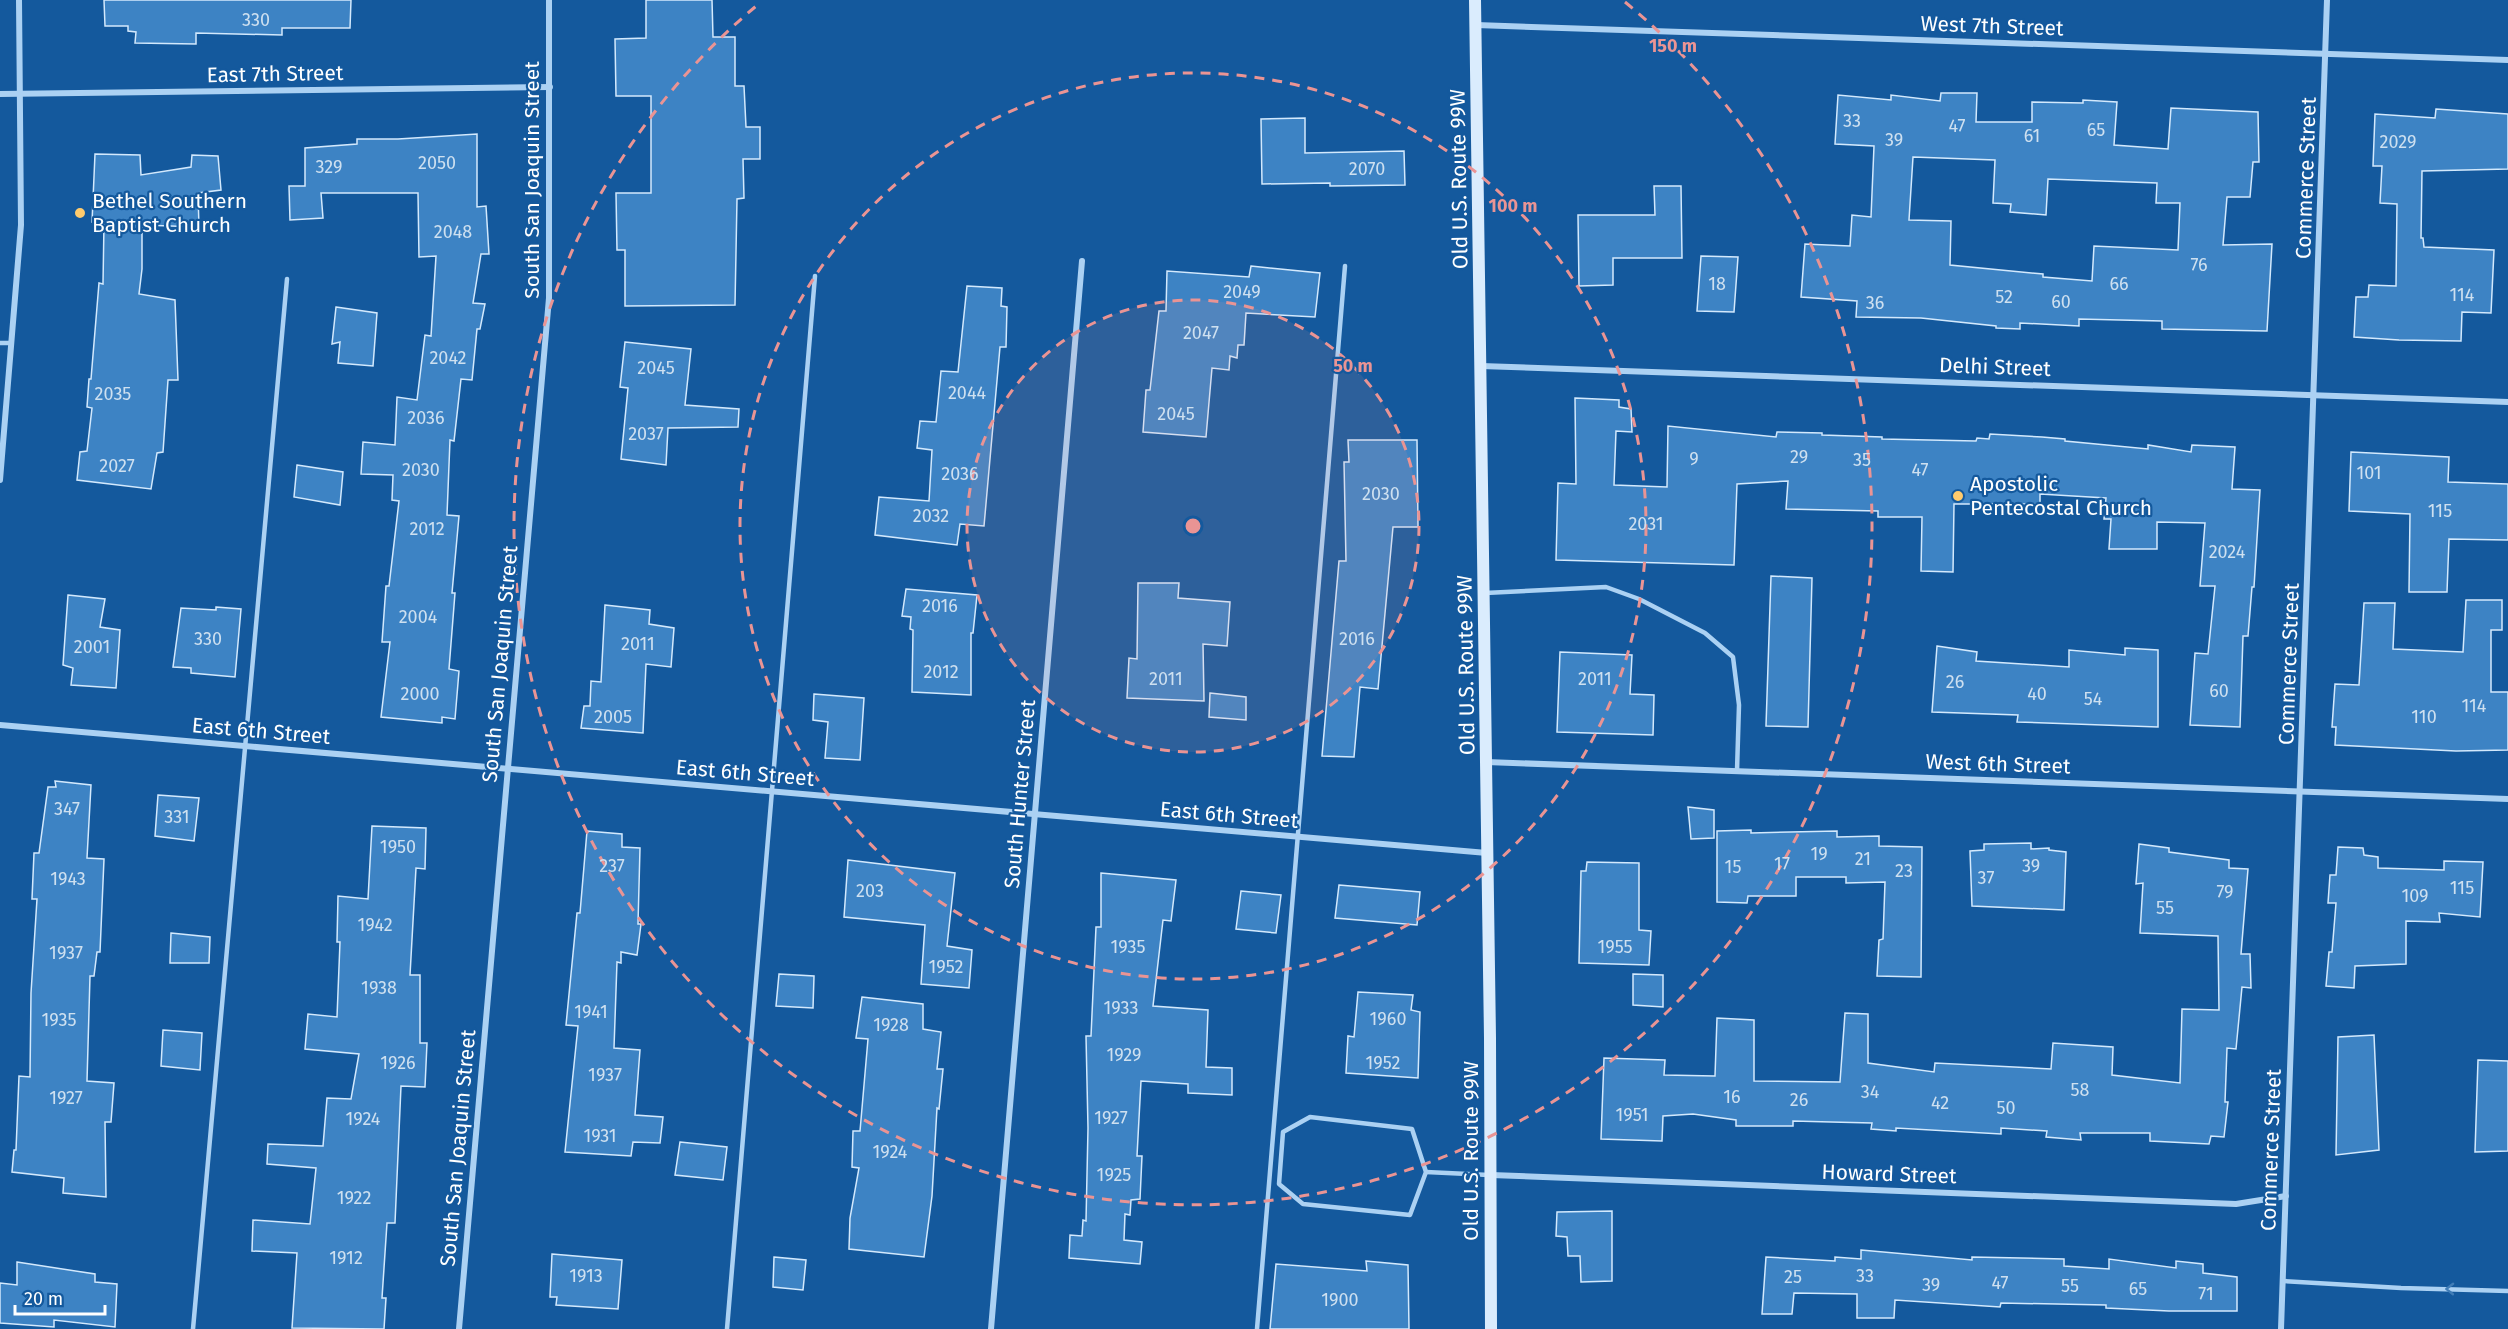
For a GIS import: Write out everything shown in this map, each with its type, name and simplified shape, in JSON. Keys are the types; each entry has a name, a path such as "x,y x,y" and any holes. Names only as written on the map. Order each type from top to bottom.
{"main road":[{"name":"Old U.S. Route 99W","path":"1475,0 1485,592 1491,1329"}],"street":[{"path":"0,480 21,225 19,0"},
{"name":"South San Joaquin Street","path":"459,1329 549,298 549,0"},
{"name":"Commerce Street","path":"2281,1329 2327,0"},
{"name":"West 7th Street","path":"1476,24 2508,60"},
{"name":"East 7th Street","path":"0,93 550,87"},
{"name":"South Hunter Street","path":"992,1329 1082,261"},
{"name":"Delhi Street","path":"1480,366 2508,402"},
{"name":"East 6th Street","path":"0,725 1488,854"},
{"name":"West 6th Street","path":"1486,762 2508,799"},
{"name":"Howard Street","path":"1490,1175 2236,1203 2286,1196"}],"lane":[{"path":"1257,1329 1345,266"},
{"path":"727,1329 815,276"},
{"path":"193,1329 286,279"},
{"path":"0,342 11,343"},
{"path":"1485,592 1606,586 1639,599 1705,633 1733,657 1740,705 1737,771"},
{"path":"1310,1118 1412,1129 1425,1172 1410,1215 1303,1204 1279,1184 1283,1132 1310,1118"},
{"path":"1425,1172 1490,1175"},
{"path":"2283,1281 2401,1288 2508,1290"}],"building":[{"path":"104,0 351,0 350,28 282,28 282,35 196,33 196,44 135,43 136,32 128,31 128,26 105,26"},
{"path":"646,0 712,0 713,37 735,37 735,86 744,86 746,127 760,127 760,159 743,159 744,198 737,199 735,305 625,306 625,250 617,250 616,193 651,193 651,96 616,96 615,39 646,38"},
{"path":"1941,93 1977,93 1976,122 2032,122 2032,102 2083,103 2083,100 2117,102 2114,145 2168,149 2171,108 2258,112 2259,162 2253,162 2250,197 2227,197 2223,245 2272,244 2267,331 2162,329 2162,321 2079,319 2079,326 2020,323 2020,329 1996,328 1996,326 1921,318 1856,317 1857,301 1801,297 1805,244 1850,246 1852,215 1871,217 1874,146 1835,144 1838,95 1891,100 1891,95 1940,101","holes":["1913,157 1995,160 1993,203 2011,204 2010,212 2046,215 2048,179 2157,183 2156,203 2180,203 2178,250 2094,246 2092,281 1950,265 1951,221 1909,220"]},
{"path":"2436,109 2508,114 2508,169 2422,171 2421,238 2423,238 2424,247 2494,250 2491,313 2462,312 2461,341 2354,337 2356,297 2368,297 2369,285 2396,286 2397,204 2380,203 2382,166 2373,166 2375,114 2435,118"},
{"path":"1305,118 1305,153 1404,151 1405,185 1262,184 1261,119"},
{"path":"477,134 477,207 486,206 489,254 481,254 473,303 485,304 480,329 477,329 472,380 461,379 454,441 450,440 447,515 459,516 452,593 455,593 449,669 459,671 455,719 442,717 442,723 381,717 390,642 382,642 386,586 389,586 399,501 392,500 393,475 361,474 363,442 395,445 397,397 417,400 425,335 431,336 436,256 419,257 418,193 321,193 323,218 290,220 289,186 305,186 305,148 357,144 357,139"},
{"path":"95,154 140,155 141,175 191,167 192,155 218,156 221,190 198,193 199,227 142,225 142,269 139,294 175,300 178,380 168,380 163,452 157,453 151,489 77,480 80,452 87,451 92,408 87,407 89,379 91,379 99,283 103,284 104,223 92,222"},
{"path":"1654,186 1681,186 1682,258 1613,258 1613,285 1579,286 1578,215 1655,215"},
{"path":"1701,256 1738,257 1734,312 1697,311"},
{"path":"1251,266 1320,273 1315,317 1246,313 1244,345 1238,345 1237,358 1230,356 1229,370 1212,368 1206,437 1143,432 1146,390 1150,390 1159,311 1166,311 1167,271 1249,277"},
{"path":"967,286 1002,288 1001,306 1007,307 1006,347 1000,347 984,526 960,524 957,545 875,535 879,497 929,501 932,450 917,448 920,421 936,422 941,371 958,372"},
{"path":"336,307 377,313 373,366 338,363 340,342 332,344"},
{"path":"625,342 691,349 685,405 739,409 738,427 668,428 666,465 621,459 628,388 620,387"},
{"path":"1575,398 1619,400 1619,407 1631,409 1632,432 1616,431 1614,485 1667,487 1668,426 1776,437 1777,432 1882,437 1882,439 1976,441 1977,438 1989,439 1990,434 2065,439 2065,441 2148,449 2148,445 2191,452 2192,445 2235,447 2232,489 2260,490 2254,587 2252,587 2248,636 2243,636 2240,727 2190,725 2195,653 2208,654 2215,586 2200,586 2205,523 2157,522 2157,549 2109,549 2111,519 2104,519 2106,498 2040,494 2040,504 1954,504 1953,572 1921,571 1922,517 1878,517 1878,511 1786,509 1788,481 1737,484 1734,565 1556,560 1558,483 1576,484"},
{"path":"1348,440 1417,440 1418,527 1393,527 1378,689 1360,687 1354,757 1322,756 1339,561 1346,561 1344,462 1349,462"},
{"path":"2351,452 2449,457 2448,482 2508,484 2508,540 2449,539 2447,592 2409,592 2410,514 2349,511"},
{"path":"297,465 343,472 340,505 294,497"},
{"path":"1771,576 1812,578 1808,727 1766,726"},
{"path":"1138,583 1179,583 1178,598 1230,602 1227,646 1203,644 1204,701 1127,698 1129,658 1137,659"},
{"path":"906,589 977,595 973,633 971,633 971,695 912,692 913,630 910,629 911,617 902,616"},
{"path":"68,595 105,599 100,627 120,630 116,688 71,685 73,668 63,665"},
{"path":"2466,600 2502,600 2502,630 2491,630 2491,692 2508,692 2508,750 2456,751 2335,745 2336,727 2332,727 2335,684 2359,685 2364,603 2395,603 2393,649 2463,652"},
{"path":"605,605 650,610 649,624 674,628 671,667 646,664 643,733 581,728 584,706 590,706 591,681 601,682"},
{"path":"216,607 241,609 235,677 191,673 191,668 173,667 181,608 216,610"},
{"path":"1937,646 1977,652 1976,661 2069,667 2069,650 2125,655 2125,648 2158,650 2158,727 2017,722 2018,715 1932,712"},
{"path":"1560,652 1632,655 1630,694 1654,695 1653,735 1557,732"},
{"path":"1210,693 1246,697 1246,720 1209,717"},
{"path":"814,694 864,698 860,760 825,758 828,722 813,720"},
{"path":"55,781 91,785 87,858 104,859 100,952 97,952 94,976 90,976 87,1081 114,1083 111,1122 105,1122 106,1197 63,1193 64,1178 12,1172 14,1150 16,1150 19,1076 30,1077 31,993 37,899 32,899 34,853 39,853 48,787 56,787"},
{"path":"158,795 199,798 194,841 155,836"},
{"path":"1688,807 1714,810 1714,838 1691,839"},
{"path":"372,826 426,828 425,869 416,868 410,975 420,975 420,1043 427,1043 425,1087 401,1086 395,1223 387,1223 382,1298 386,1298 384,1329 292,1328 297,1253 252,1251 253,1220 310,1224 316,1168 267,1164 268,1144 323,1146 327,1098 351,1099 359,1054 305,1049 308,1014 337,1017 340,942 337,942 338,896 368,899"},
{"path":"1751,830 1751,833 1837,831 1837,837 1879,836 1879,846 1922,847 1921,977 1877,976 1879,940 1883,939 1885,882 1846,883 1846,877 1796,877 1796,896 1748,896 1747,903 1717,902 1717,831"},
{"path":"587,831 622,834 622,847 640,848 638,924 641,924 637,955 621,952 621,963 617,962 614,1048 640,1050 635,1115 663,1117 660,1143 633,1142 631,1156 565,1152 578,1026 566,1025 577,913 580,913"},
{"path":"2031,843 2031,849 2049,848 2049,850 2066,852 2064,910 1972,906 1970,851 1984,850 1984,844"},
{"path":"2139,844 2169,848 2169,852 2229,860 2229,868 2248,869 2241,954 2250,954 2251,988 2242,987 2236,1049 2227,1048 2225,1102 2228,1102 2224,1137 2211,1136 2209,1144 2150,1141 2150,1133 2080,1133 2081,1140 2046,1137 2047,1131 2001,1128 2001,1134 1896,1128 1896,1131 1871,1129 1872,1123 1793,1121 1793,1126 1736,1126 1736,1120 1693,1114 1663,1116 1662,1141 1601,1139 1604,1058 1665,1060 1664,1075 1715,1076 1717,1018 1754,1020 1754,1081 1840,1082 1845,1013 1868,1014 1868,1063 1934,1072 1935,1063 2051,1069 2053,1043 2113,1047 2112,1075 2180,1083 2182,1009 2219,1010 2218,936 2140,933 2143,883 2136,884"},
{"path":"2338,847 2363,848 2364,855 2378,857 2378,868 2444,870 2444,861 2483,862 2480,917 2439,913 2440,922 2406,921 2406,964 2355,966 2354,988 2326,986 2329,952 2332,952 2336,903 2328,903 2330,875 2336,875"},
{"path":"848,860 955,873 947,946 972,950 969,988 921,984 925,925 844,917"},
{"path":"1587,862 1639,863 1639,930 1651,931 1649,965 1579,963 1581,871 1586,871"},
{"path":"1101,873 1176,880 1171,921 1163,920 1153,1006 1208,1010 1206,1067 1232,1068 1232,1095 1188,1093 1188,1084 1141,1081 1137,1156 1142,1156 1140,1199 1131,1200 1130,1215 1125,1214 1124,1240 1142,1242 1140,1264 1069,1258 1070,1235 1082,1236 1083,1220 1086,1221 1088,1128 1086,1036 1091,1036 1096,927 1101,927"},
{"path":"1339,885 1420,892 1417,925 1335,918"},
{"path":"1241,891 1281,895 1276,933 1236,929"},
{"path":"171,933 210,937 209,963 170,963"},
{"path":"779,974 814,976 813,1008 776,1006"},
{"path":"1633,974 1663,975 1663,1007 1633,1005"},
{"path":"1358,992 1413,995 1411,1010 1420,1012 1418,1078 1346,1073 1348,1036 1354,1037"},
{"path":"862,997 923,1004 923,1029 941,1032 937,1069 943,1069 939,1109 937,1108 932,1196 924,1257 849,1249 850,1218 859,1168 852,1167 853,1131 860,1131 868,1039 856,1038"},
{"path":"163,1030 202,1033 200,1070 161,1066"},
{"path":"2374,1035 2379,1150 2336,1155 2338,1037"},
{"path":"2478,1060 2508,1061 2508,1151 2475,1152"},
{"path":"680,1142 727,1147 723,1180 675,1175"},
{"path":"1612,1211 1612,1281 1581,1282 1580,1256 1568,1256 1567,1237 1556,1236 1557,1212"},
{"path":"1861,1250 1972,1260 1972,1257 2064,1259 2064,1266 2109,1269 2109,1259 2176,1268 2176,1261 2203,1264 2203,1273 2237,1277 2237,1311 2169,1311 2106,1308 2106,1305 2001,1303 2000,1307 1895,1300 1894,1318 1857,1318 1857,1294 1794,1293 1792,1314 1762,1314 1766,1257 1835,1261 1835,1257 1861,1259"},
{"path":"552,1254 622,1260 618,1309 556,1305 557,1297 550,1297"},
{"path":"774,1257 806,1260 803,1290 773,1287"},
{"path":"1366,1261 1408,1265 1409,1329 1270,1329 1276,1264 1367,1271"},
{"path":"17,1262 95,1274 95,1282 117,1284 115,1327 54,1320 54,1327 0,1323 0,1283 17,1285"}],"place":[{"name":"Bethel Southern Baptist Church","path":"80,213"},
{"name":"Apostolic Pentecostal Church","path":"1958,496"}]}
